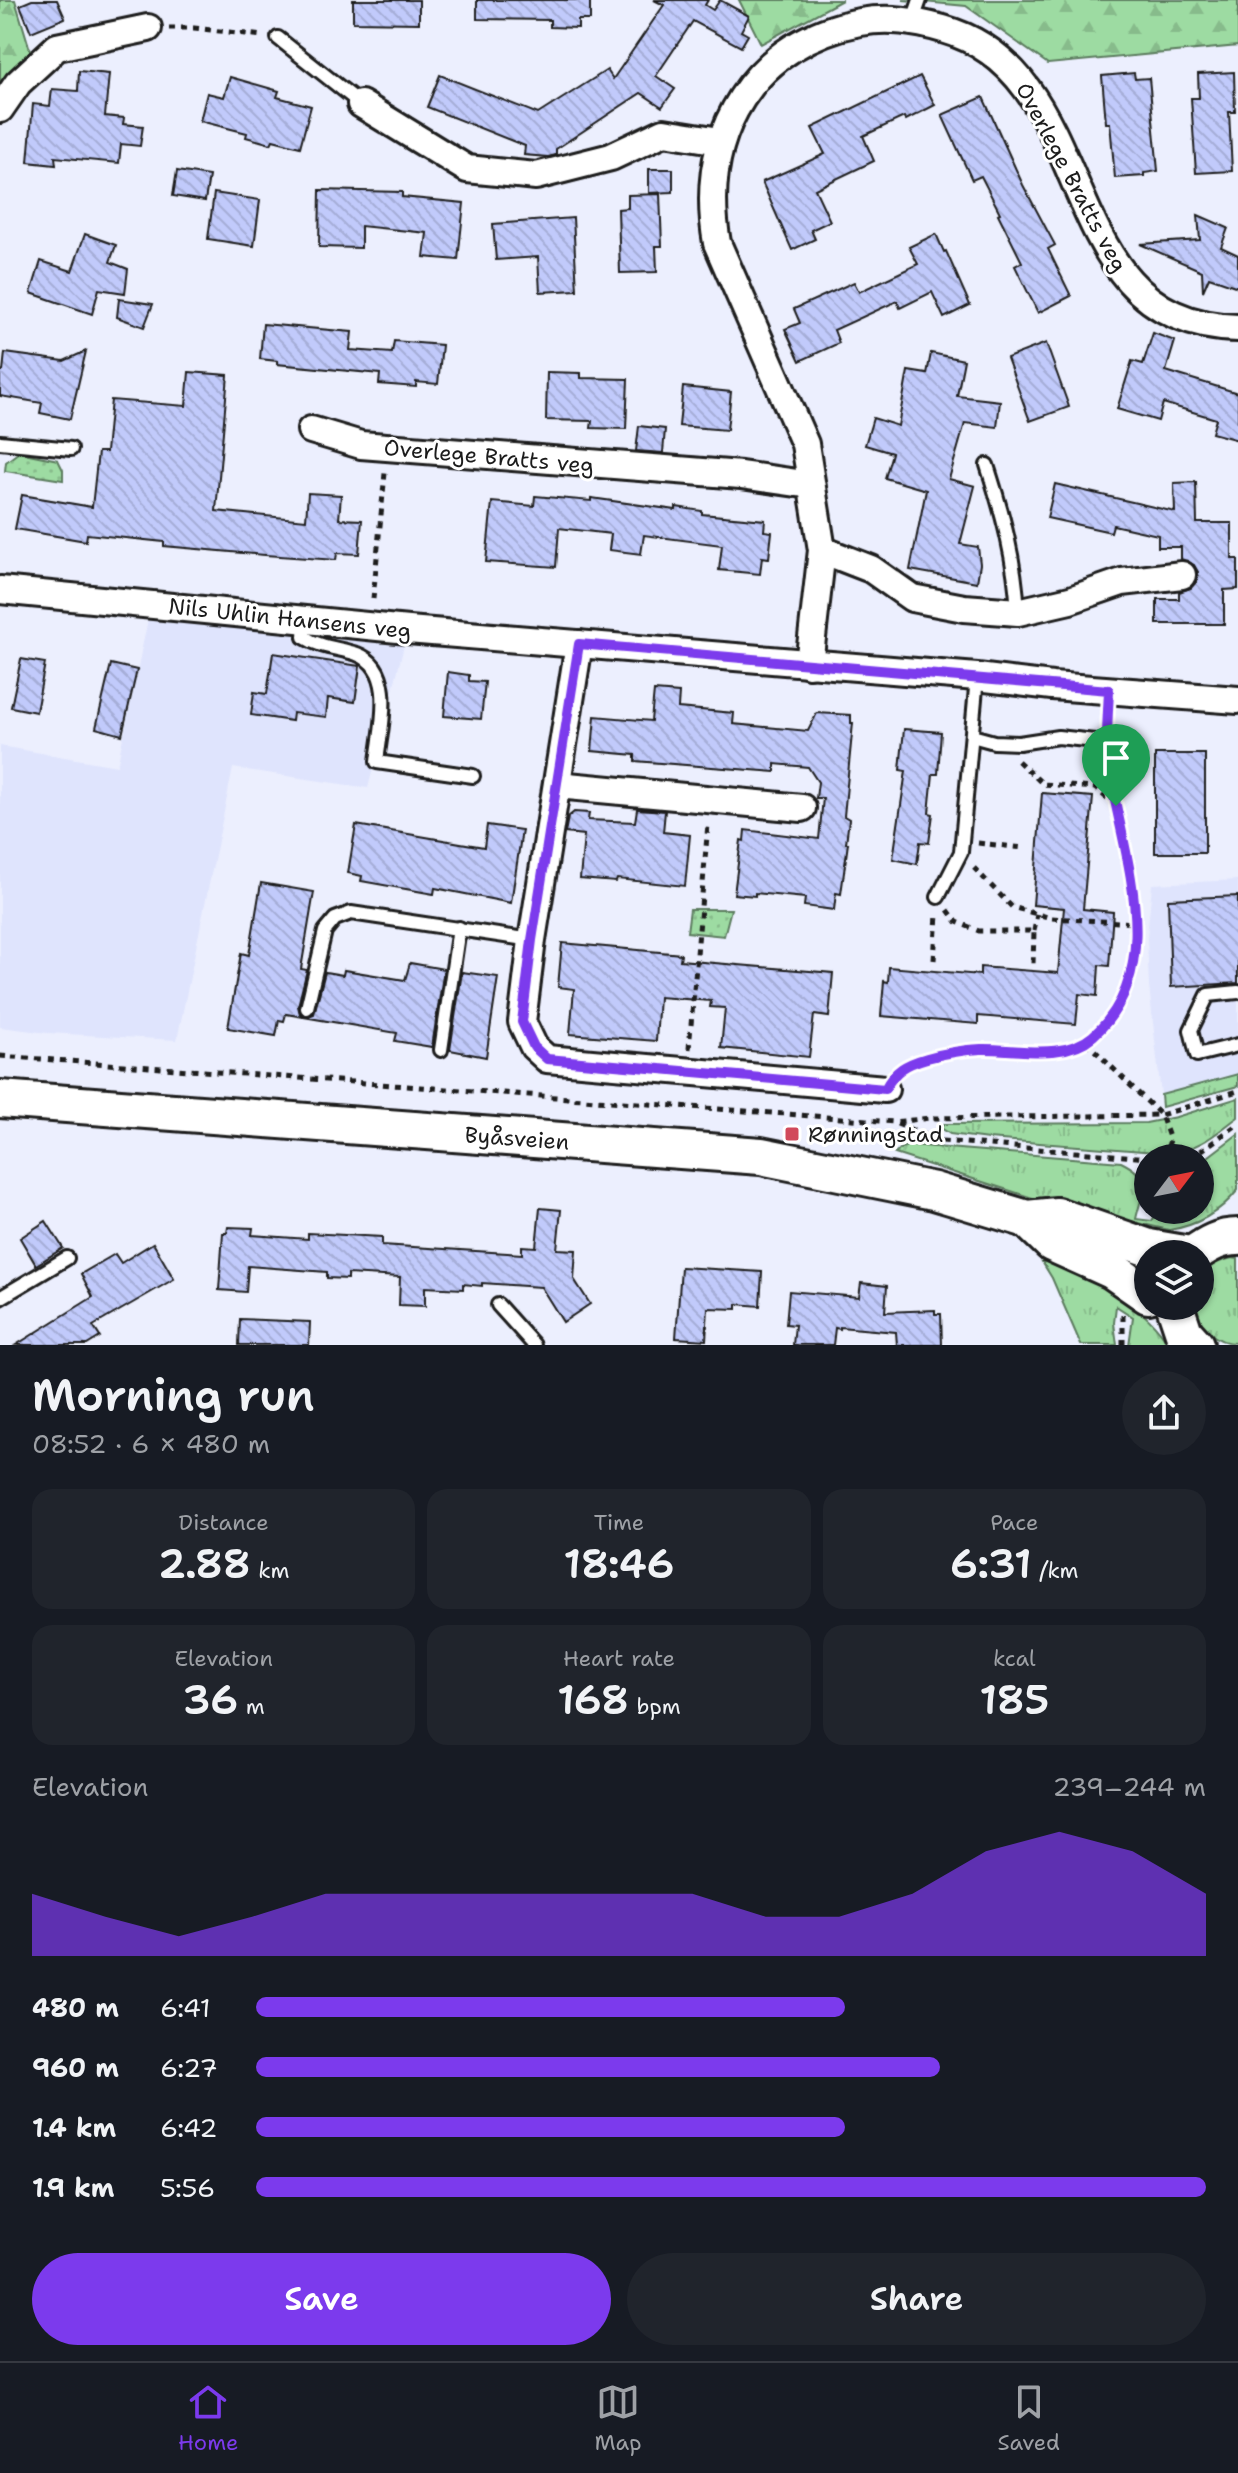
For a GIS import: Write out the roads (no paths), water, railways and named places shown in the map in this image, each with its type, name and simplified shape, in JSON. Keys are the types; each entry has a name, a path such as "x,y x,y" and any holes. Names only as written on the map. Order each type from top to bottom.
{"main road":[{"name":"Byåsveien","path":"0,1099 761,1156 934,1191 1027,1219 1057,1216 1134,1243"},
{"name":"Byåsveien","path":"1027,1219 1052,1243 1112,1270 1134,1288"},
{"path":"1214,1241 1238,1237"},
{"path":"1171,1320 1195,1345"}],"street":[{"name":"Overlege Bratts veg","path":"809,664 822,550 805,444 717,243 711,210 720,141 732,113 757,78 789,50 835,27 916,10 982,45 1005,62 1028,88 1047,121 1108,254 1123,276 1143,297 1170,314 1195,323 1238,328"},
{"path":"0,109 18,83 57,47 148,28"},
{"path":"361,104 467,169 536,176 611,157 664,132 720,141"},
{"name":"Overlege Bratts veg","path":"311,430 361,445 387,448 741,475 811,485"},
{"path":"822,550 871,569 912,598 964,608 1018,612 1070,600 1122,582 1182,575"},
{"name":"Nils Uhlin Hansens veg","path":"0,590 305,620 1238,700"},
{"path":"579,644 522,1022 534,1047 547,1059 885,1089"},
{"path":"557,785 802,808"}],"lane":[{"path":"278,38 361,104"},
{"path":"0,442 71,449"},
{"path":"987,465 1008,533 1016,575 1018,612"},
{"path":"305,620 304,637 317,646 358,654 370,660 377,669 383,697 377,762 473,776"},
{"path":"938,897 961,852 977,677"},
{"path":"972,736 994,742 1019,743 1058,737 1101,740"},
{"path":"307,1008 325,931 335,919 351,913 532,940"},
{"path":"441,1050 459,928"},
{"path":"1238,992 1208,995 1191,1030 1197,1055 1238,1045"},
{"path":"0,1298 67,1258"},
{"path":"498,1305 534,1345"}],"place":[{"name":"Rønningstad","path":"792,1134"}]}
